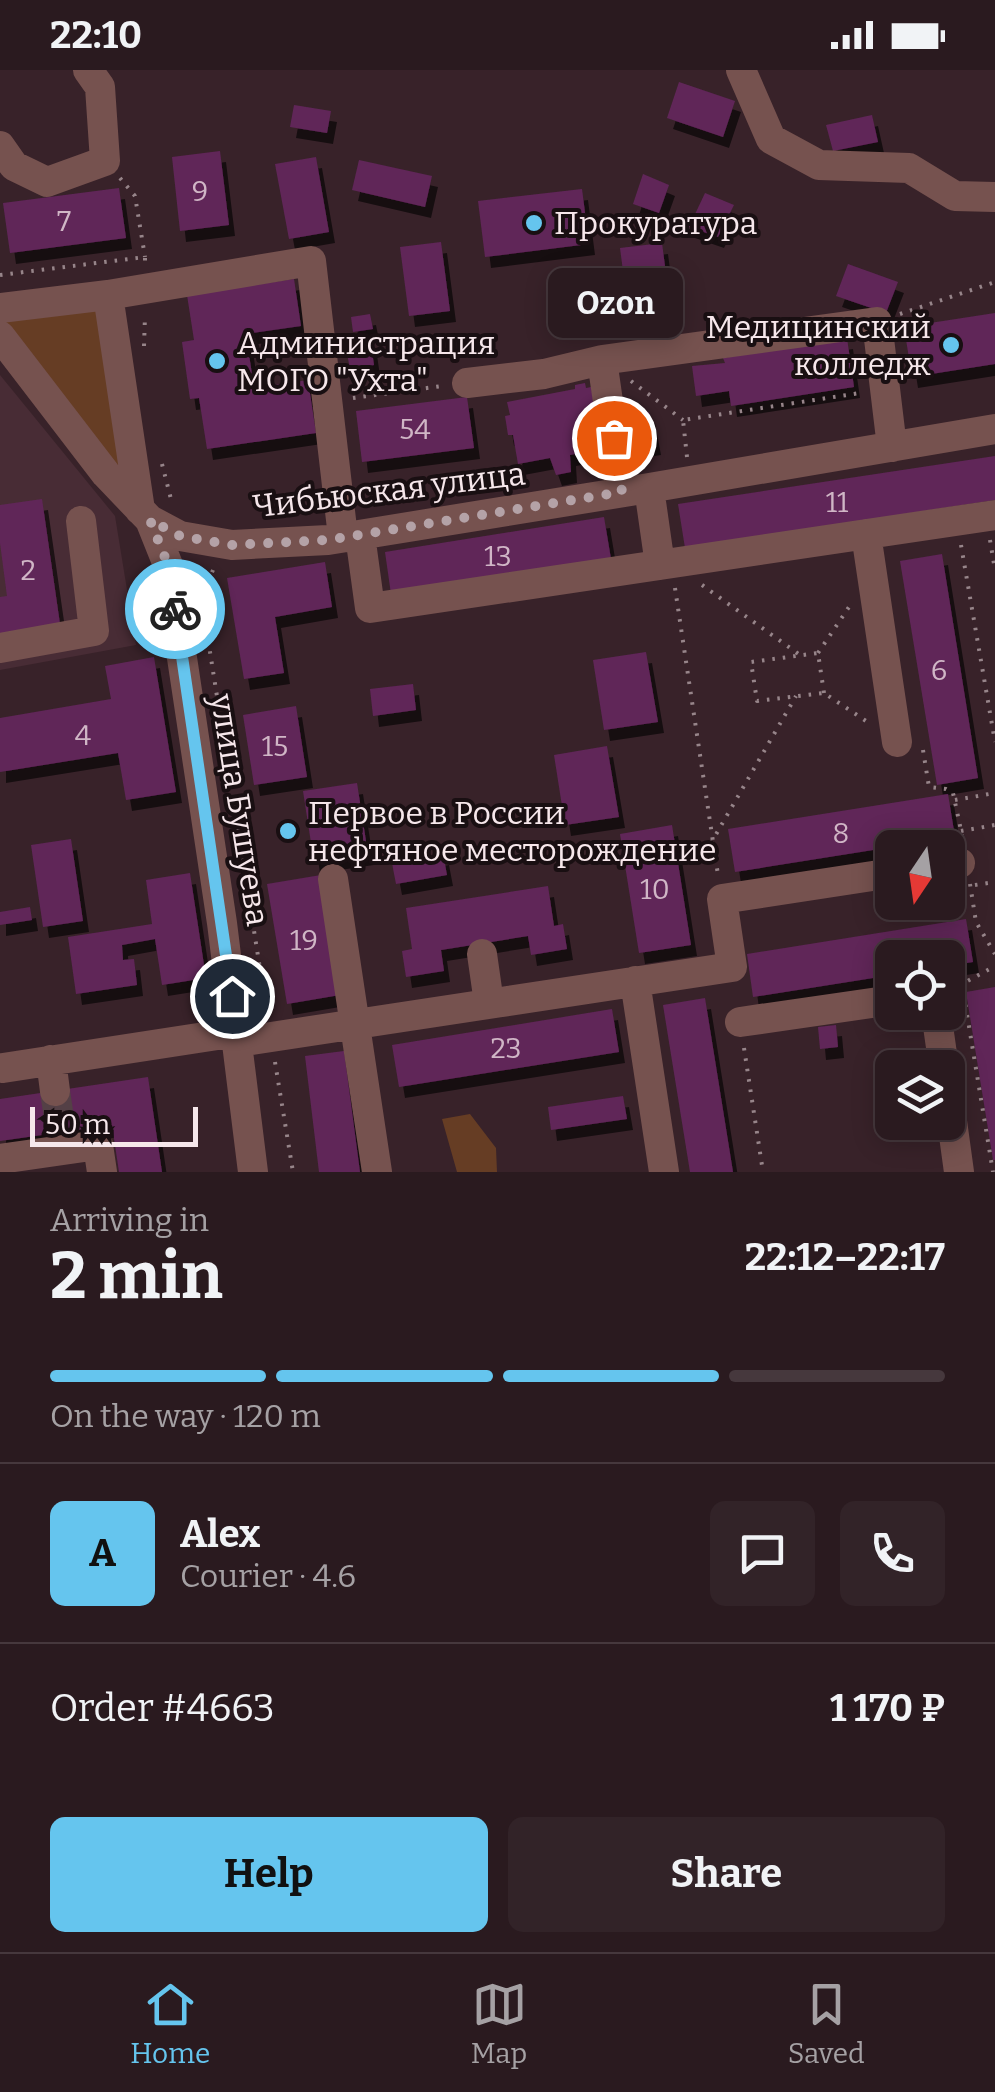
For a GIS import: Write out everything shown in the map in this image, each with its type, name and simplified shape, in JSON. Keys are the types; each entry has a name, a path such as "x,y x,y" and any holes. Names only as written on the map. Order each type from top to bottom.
{"street":[{"path":"0,146 14,166 46,182 106,161 100,87 88,70"},
{"path":"741,70 771,138 819,165 909,168 955,196 995,197"},
{"path":"0,308 311,262 327,402 370,608 995,515"},
{"path":"108,295 144,515"},
{"path":"467,383 876,322 892,446"},
{"name":"улица Бушуева","path":"0,336 106,474 144,515 168,565 238,1037 254,1172"},
{"path":"602,360 640,494 666,564"},
{"name":"Чибьюская улица","path":"144,515 180,536 232,545 354,540 640,494 995,428"},
{"path":"0,648 94,631 81,521"},
{"path":"866,534 910,746"},
{"path":"3,1068 271,1036 732,967 722,899 875,876"},
{"path":"333,878 377,1172"},
{"path":"482,954 489,1003"},
{"path":"635,981 664,1172"},
{"path":"740,1022 875,1002"},
{"path":"50,1060 55,1090"},
{"path":"955,1140 960,1172"},
{"path":"0,1159 62,1141 98,1144 102,1172"}],"path":[{"path":"106,161 135,196 144,257"},
{"path":"876,322 995,282"},
{"path":"602,360 684,420 884,390"},
{"path":"327,402 467,383"},
{"path":"684,420 688,464"},
{"path":"958,520 995,742"},
{"path":"666,564 800,655"},
{"path":"666,564 722,899"},
{"path":"216,565 202,596 204,614 292,1172"},
{"path":"824,692 818,652 751,662 757,701 824,692 910,746 929,787 952,793 961,830 995,826"},
{"path":"712,841 796,696"},
{"path":"956,800 995,793"},
{"path":"965,881 976,922 995,954"},
{"path":"965,982 995,966"},
{"path":"965,1002 993,1172"},
{"path":"740,1022 763,1172"}],"shaded area":[{"path":"102,304 129,484 0,315"},
{"path":"0,375 115,516 136,645 0,670"},
{"path":"470,1114 496,1148 497,1172 457,1172 442,1119"}],"building":[{"path":"679,82 735,101 723,137 667,118"},
{"path":"294,105 331,111 327,133 290,127"},
{"path":"872,115 878,142 833,151 826,125"},
{"path":"220,151 229,225 180,231 172,157"},
{"path":"316,157 329,232 289,239 275,164"},
{"path":"359,160 432,176 425,207 352,190"},
{"path":"643,174 669,185 659,213 633,204"},
{"path":"119,188 126,238 10,253 3,203"},
{"name":"Прокуратура","path":"582,189 589,244 485,257 478,201"},
{"path":"705,193 734,205 718,237 689,227"},
{"path":"441,242 450,311 409,316 400,247"},
{"path":"662,243 672,320 630,325 620,248"},
{"path":"848,264 898,282 886,313 836,296"},
{"name":"Администрация МОГО \"Ухта\"","path":"294,279 301,326 246,334 254,388 308,380 316,433 207,449 199,398 190,399 182,342 194,340 187,295"},
{"name":"Медицинский колледж","path":"995,313 995,364 912,377 904,327"},
{"path":"370,314 373,329 353,332 351,317"},
{"path":"847,338 854,387 731,406 729,391 696,396 692,366"},
{"path":"371,344 374,365 350,369 346,348"},
{"path":"585,383 586,388 591,387 602,449 570,455 571,472 556,475 550,458 518,464 513,435 508,435 507,402 575,389 575,385"},
{"path":"467,397 474,448 362,462 356,411"},
{"path":"649,412 655,444 630,448 624,416"},
{"path":"995,456 995,500 685,548 678,504"},
{"path":"42,499 61,631 0,639 0,597 7,596 0,505"},
{"path":"604,517 611,559 391,594 385,552"},
{"path":"942,554 978,778 937,785 900,561"},
{"path":"325,562 332,607 275,617 284,673 244,679 227,578"},
{"path":"646,652 658,722 604,730 593,660"},
{"path":"154,657 176,792 126,800 118,753 0,772 0,718 111,699 105,666"},
{"path":"413,684 416,710 373,716 370,689"},
{"path":"296,706 307,777 254,785 243,715"},
{"path":"607,746 619,817 565,825 554,755"},
{"path":"357,783 368,854 314,862 303,791"},
{"path":"948,794 954,830 875,830 875,850 735,872 728,829"},
{"path":"672,825 691,945 639,953 620,834"},
{"path":"71,839 83,921 43,927 31,845"},
{"path":"443,854 447,875 396,884 392,863"},
{"path":"190,873 206,978 162,985 155,939 122,945 123,960 134,959 137,985 76,994 68,937 152,924 146,880"},
{"path":"321,875 340,995 287,1004 267,884"},
{"path":"548,886 554,926 563,924 567,949 531,955 528,936 441,950 444,971 406,977 402,951 412,949 406,908"},
{"path":"30,907 32,920 0,925 0,912"},
{"path":"965,919 973,962 965,963 965,940 875,940 875,978 753,997 747,954"},
{"path":"995,987 995,1160 993,1160 966,992"},
{"path":"705,998 733,1172 690,1172 663,1005"},
{"path":"612,1009 619,1052 399,1087 392,1045"},
{"path":"836,1025 838,1047 820,1049 818,1027"},
{"path":"344,1051 360,1172 319,1172 305,1056"},
{"path":"148,1077 162,1172 119,1172 112,1125 0,1141 0,1099"},
{"path":"623,1096 627,1119 551,1130 548,1107"}],"tunnel":[{"path":"55,1091 61,1132"}],"way so far":[{"path":"175,609 168,565 150,520 180,536 232,545 328,540 622,492 614,438"}],"place":[{"name":"Прокуратура","path":"534,223"},
{"name":"Медицинский колледж","path":"951,345"},
{"name":"Администрация МОГО \"Ухта\"","path":"217,361"},
{"name":"Ozon","path":"614,438"},
{"name":"Первое в России нефтяное месторождение","path":"288,831"}],"route":[{"path":"175,609 232,996"}]}
